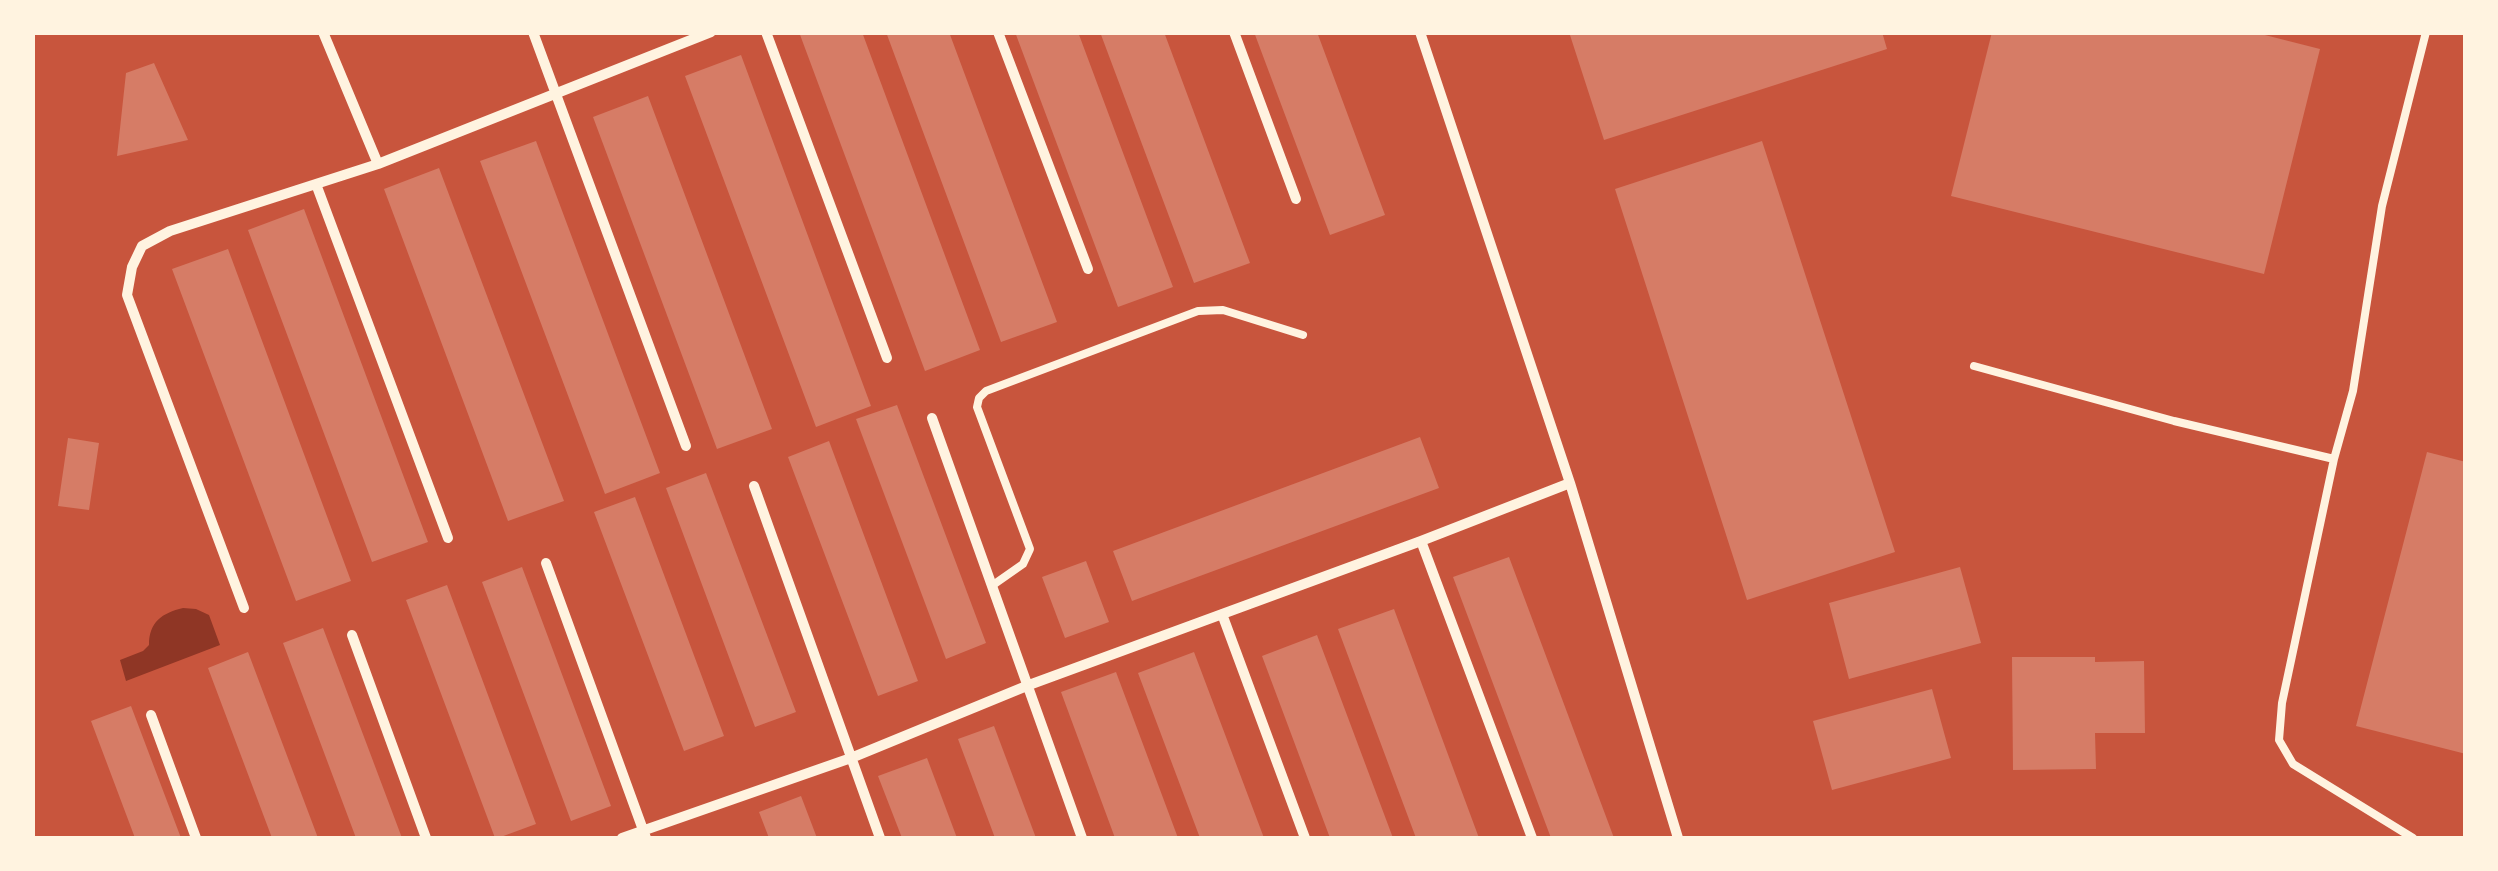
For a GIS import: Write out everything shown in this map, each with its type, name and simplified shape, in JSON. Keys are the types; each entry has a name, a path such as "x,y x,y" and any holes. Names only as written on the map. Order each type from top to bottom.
{"street":[{"path":"323,32 378,164"},
{"path":"533,32 686,446"},
{"path":"244,608 127,294 132,267 142,246 170,231 378,164 711,32"},
{"path":"766,32 888,358"},
{"path":"998,32 1088,269"},
{"path":"1234,32 1296,198"},
{"path":"1420,32 1570,483 1678,838"},
{"path":"316,184 448,538"},
{"path":"932,418 1082,838"},
{"path":"622,838 645,835 851,758 1029,685 1570,483"},
{"path":"754,486 880,838"},
{"path":"1421,540 1532,838"},
{"path":"546,563 645,835"},
{"path":"1222,614 1305,838"},
{"path":"352,634 426,838"},
{"path":"151,714 196,838"}],"lane":[{"path":"2413,838 2293,764 2279,740 2282,703 2352,391 2382,206 2426,32"},
{"path":"994,585 1023,564 1030,549 978,407 979,398 986,391 1198,310 1223,310 1302,335"},
{"path":"1974,366 2334,459"}],"shaded area":[{"path":"183,608 209,615 220,645 126,681 120,660 143,651 158,620"}],"building":[{"path":"799,32 862,32 980,350 925,371"},
{"path":"886,32 949,32 1057,322 1001,342"},
{"path":"1015,32 1078,32 1173,287 1118,307"},
{"path":"1100,32 1164,32 1250,263 1194,283"},
{"path":"1254,32 1317,32 1385,215 1330,235"},
{"path":"1569,32 1882,32 1887,49 1604,140"},
{"path":"1992,32 2253,32 2320,49 2264,274 1951,196"},
{"path":"741,55 871,406 816,427 685,76"},
{"path":"154,63 188,140 117,156 126,73"},
{"path":"648,96 772,429 717,449 593,117"},
{"path":"536,141 660,473 605,494 480,161"},
{"path":"1762,141 1895,552 1747,600 1615,189"},
{"path":"439,168 564,501 508,521 384,189"},
{"path":"304,209 428,542 372,562 248,230"},
{"path":"228,249 351,581 296,601 172,269"},
{"path":"897,405 986,643 946,659 856,419"},
{"path":"1420,437 1439,488 1132,601 1113,551"},
{"path":"68,438 99,443 89,510 58,506"},
{"path":"829,441 918,681 878,696 788,457"},
{"path":"2427,452 2466,462 2466,754 2356,726"},
{"path":"706,473 796,712 755,727 666,488"},
{"path":"635,497 724,736 684,751 594,512"},
{"path":"1509,557 1614,838 1551,838 1453,577"},
{"path":"1086,561 1109,622 1065,638 1042,577"},
{"path":"522,567 611,806 571,821 482,582"},
{"path":"1960,567 1981,643 1849,679 1829,603"},
{"path":"447,585 536,824 498,838 406,600"},
{"path":"1394,609 1479,838 1416,838 1338,629"},
{"path":"323,628 402,838 356,838 283,643"},
{"path":"1317,635 1393,838 1330,838 1262,656"},
{"path":"248,652 318,838 272,838 208,668"},
{"path":"1194,652 1264,838 1200,838 1138,673"},
{"path":"2012,657 2144,661 2145,733 2095,733 2096,769 2013,770"},
{"path":"1116,672 1178,838 1115,838 1061,692"},
{"path":"1932,689 1951,758 1832,790 1813,721"},
{"path":"131,706 181,838 135,838 91,721"},
{"path":"994,726 1036,838 995,838 958,739"},
{"path":"927,758 957,838 902,838 878,776"},
{"path":"801,796 817,838 769,838 759,812"}]}
